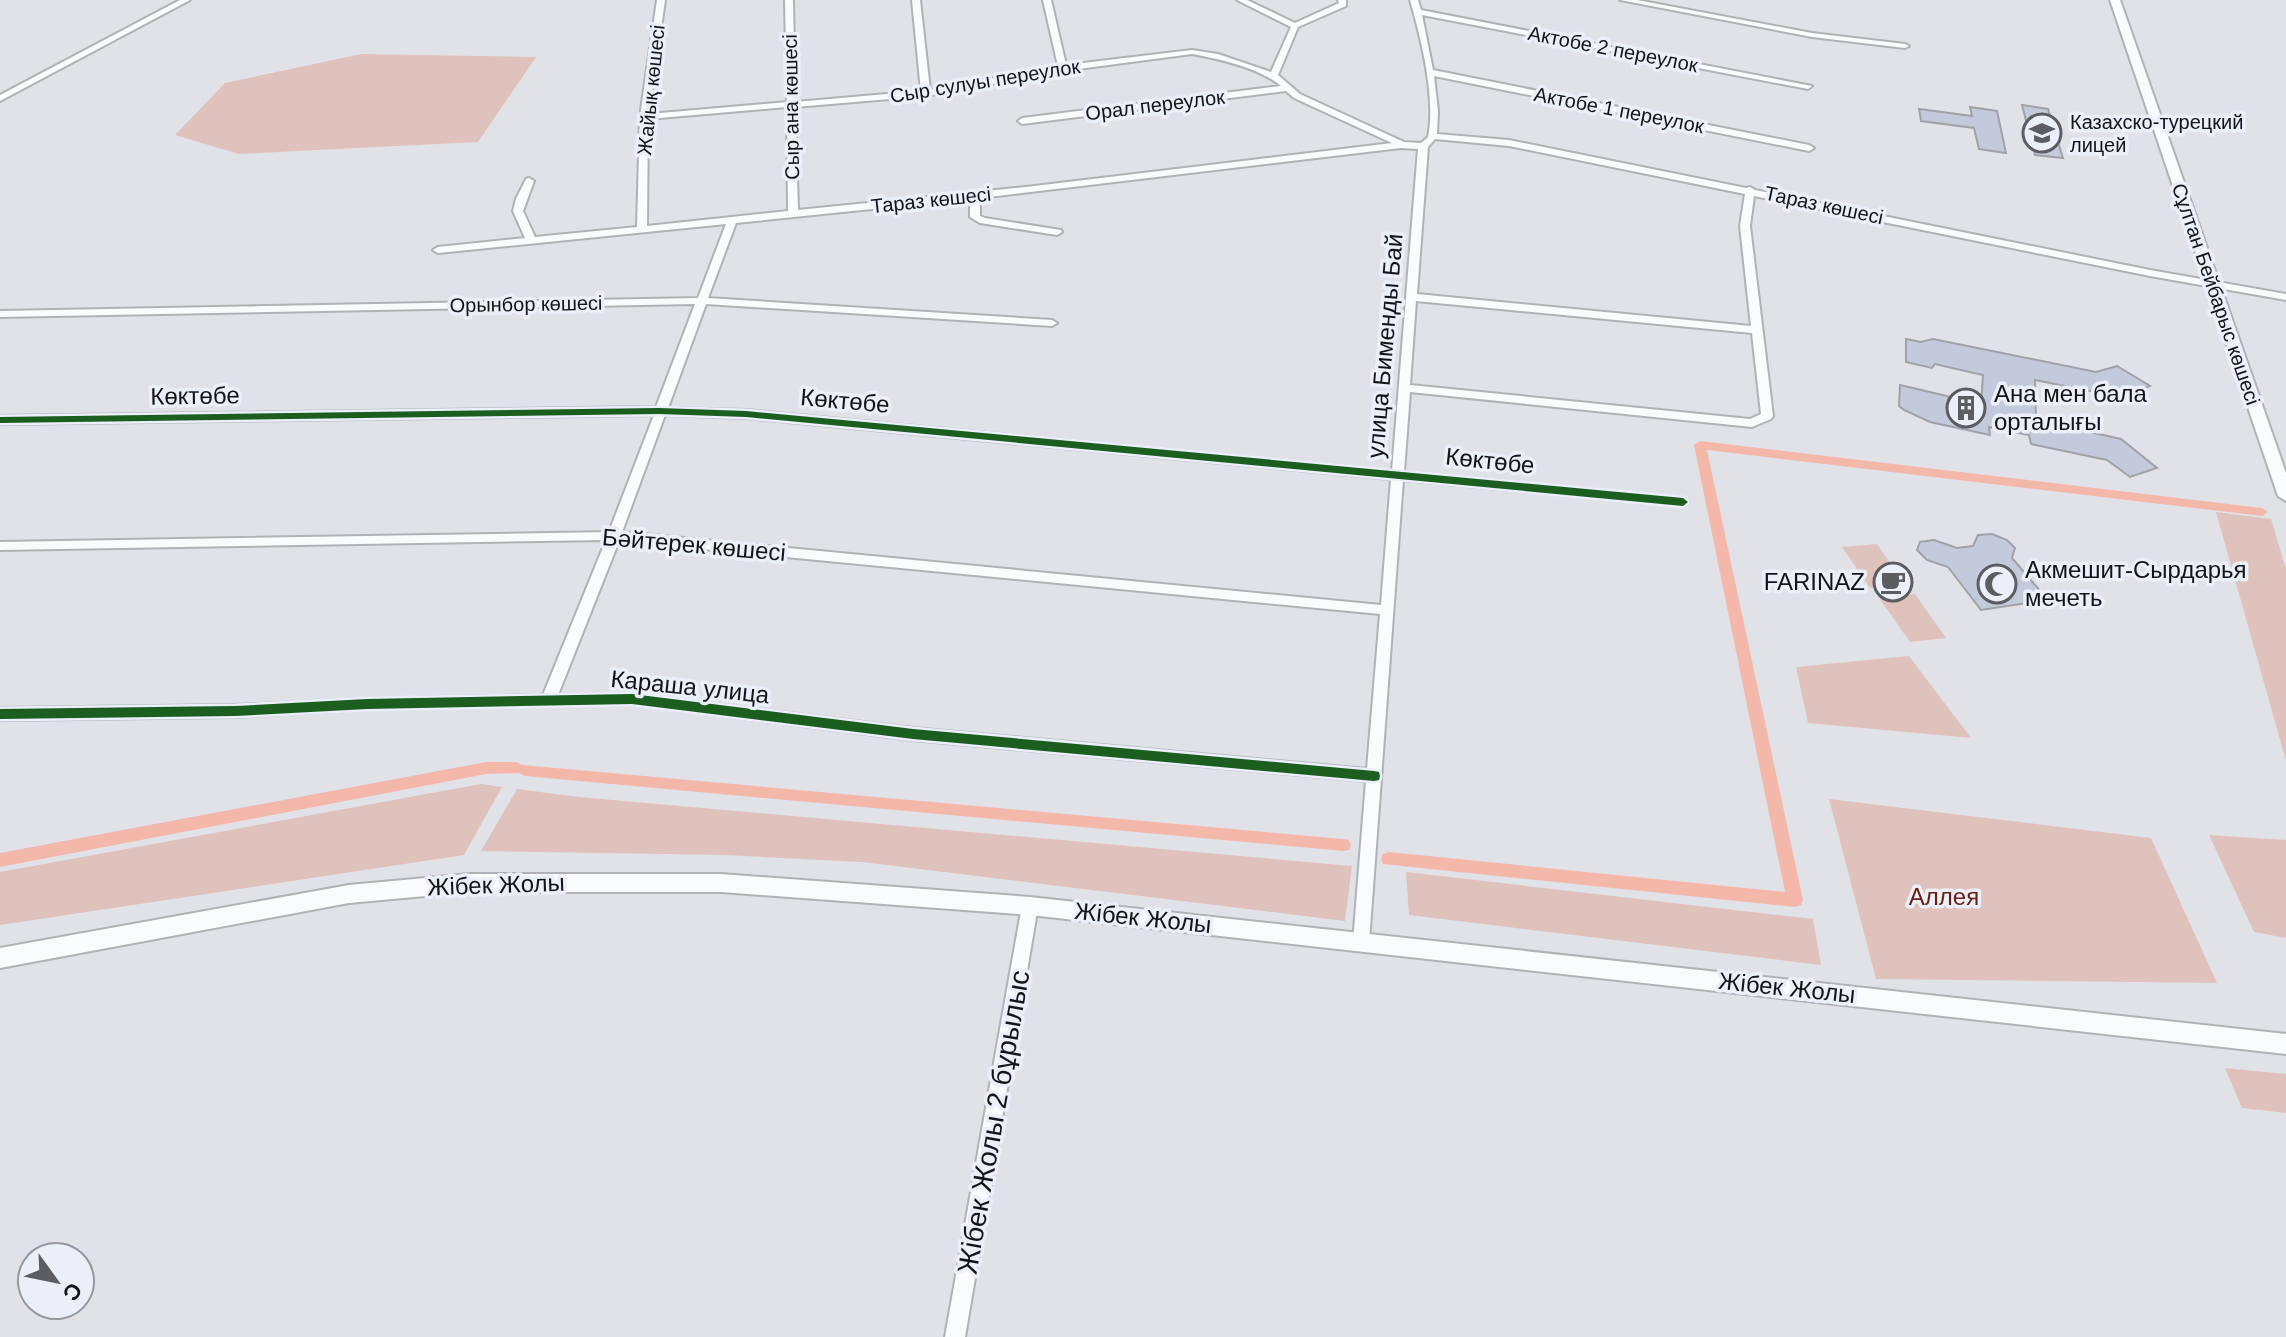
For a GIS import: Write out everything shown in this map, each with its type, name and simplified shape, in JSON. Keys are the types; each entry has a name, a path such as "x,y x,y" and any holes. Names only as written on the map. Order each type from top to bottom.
{"main road":[{"name":"Сұлтан Бейбарыс көшесі","path":"2115,0 2286,496"},
{"name":"Жібек Жолы","path":"0,958 349,894 469,883 721,883 1030,906 2286,1044"}],"street":[{"path":"0,98 186,0"},
{"name":"Жайық көшесі","path":"642,228 644,117 661,0"},
{"name":"Сыр ана көшесі","path":"789,0 793,213"},
{"path":"916,0 926,93"},
{"path":"1047,0 1063,68"},
{"path":"1241,0 1295,26"},
{"path":"1342,0 1343,4 1295,26 1274,76 1297,96 1401,145"},
{"path":"1624,0 1812,35 1905,46"},
{"name":"улица Бименды Бай","path":"1361,942 1410,297 1428,141 1429,72 1416,6"},
{"name":"Актобе 2 переулок","path":"1416,6 1808,86"},
{"name":"Сыр сулуы переулок","path":"644,117 926,93 1063,68 1199,52 1274,76"},
{"name":"Актобе 1 переулок","path":"1429,72 1809,148"},
{"name":"Орал переулок","path":"1022,121 1289,88"},
{"name":"Тараз көшесі","path":"438,250 975,195 1401,145 1451,135 1509,143 2213,285 2286,297"},
{"path":"529,181 516,207 517,215 531,239"},
{"path":"1404,388 1752,423 1767,416 1745,226 1750,190"},
{"path":"975,195 975,217 983,221 1057,232"},
{"path":"548,701 614,536 732,220"},
{"path":"1410,297 1757,330"},
{"name":"Орынбор көшесі","path":"0,314 702,301 1052,323"},
{"name":"Көктөбе","path":"0,420 659,411 746,414 1683,502"},
{"name":"Бәйтерек көшесі","path":"0,546 614,536 1386,610"},
{"name":"Караша улица","path":"0,714 235,711 367,704 632,699 913,734 1374,776"},
{"name":"Жібек Жолы 2 бұрылыс","path":"955,1337 1030,906"}],"green space":[{"path":"361,54 536,57 478,142 239,154 175,135 225,83"},
{"path":"2216,512 2271,519 2286,569 2286,761"},
{"path":"1877,544 1905,585 1870,588 1842,547"},
{"path":"1915,594 1946,638 1910,642 1879,598"},
{"path":"1909,656 1971,738 1808,723 1796,667"},
{"path":"481,784 502,787 464,855 0,925 0,872"},
{"path":"517,789 1352,866 1345,921 862,862 725,855 481,851"},
{"name":"Аллея","path":"1829,799 2151,838 2217,983 1876,979"},
{"path":"2209,835 2286,840 2286,938 2254,932"},
{"path":"1406,872 1813,919 1821,965 1409,915"},
{"path":"2225,1068 2286,1074 2286,1113 2242,1108"}],"building":[{"path":"2022,105 2048,109 2063,158 2035,155"},
{"path":"1970,107 1997,111 2006,153 1979,149 1974,128 1921,121 1919,109 1972,116"},
{"name":"Ана мен бала орталығы","path":"1906,339 1921,342 1933,339 2096,372 2117,366 2150,386 2124,398 2035,380 2036,420 2121,439 2157,468 2130,477 2107,460 2031,444 2029,435 1989,427 1990,435 1930,422 1904,410 1899,406 1900,385 1981,404 1983,375 1935,364 1932,368 1906,362"},
{"name":"Акмешит-Сырдарья мечеть","path":"1992,534 2007,540 2015,548 2012,558 2048,600 1981,610 1948,567 1927,560 1917,550 1920,542 1934,540 1957,548 1973,546 1978,535"}],"waterway":[{"path":"1389,859 1795,900 1700,445 2262,512"},
{"path":"0,860 486,768 516,768"},
{"path":"525,770 1343,845"}],"cycle path":[{"path":"0,420 659,411 746,414 1683,502"},
{"path":"0,714 235,711 367,704 632,699 913,734 1374,776"}],"place":[{"name":"Казахско-турецкий лицей","path":"2042,133"},
{"name":"Ана мен бала орталығы","path":"1966,408"},
{"name":"FARINAZ","path":"1893,582"},
{"name":"Акмешит-Сырдарья мечеть","path":"1997,584"}]}
